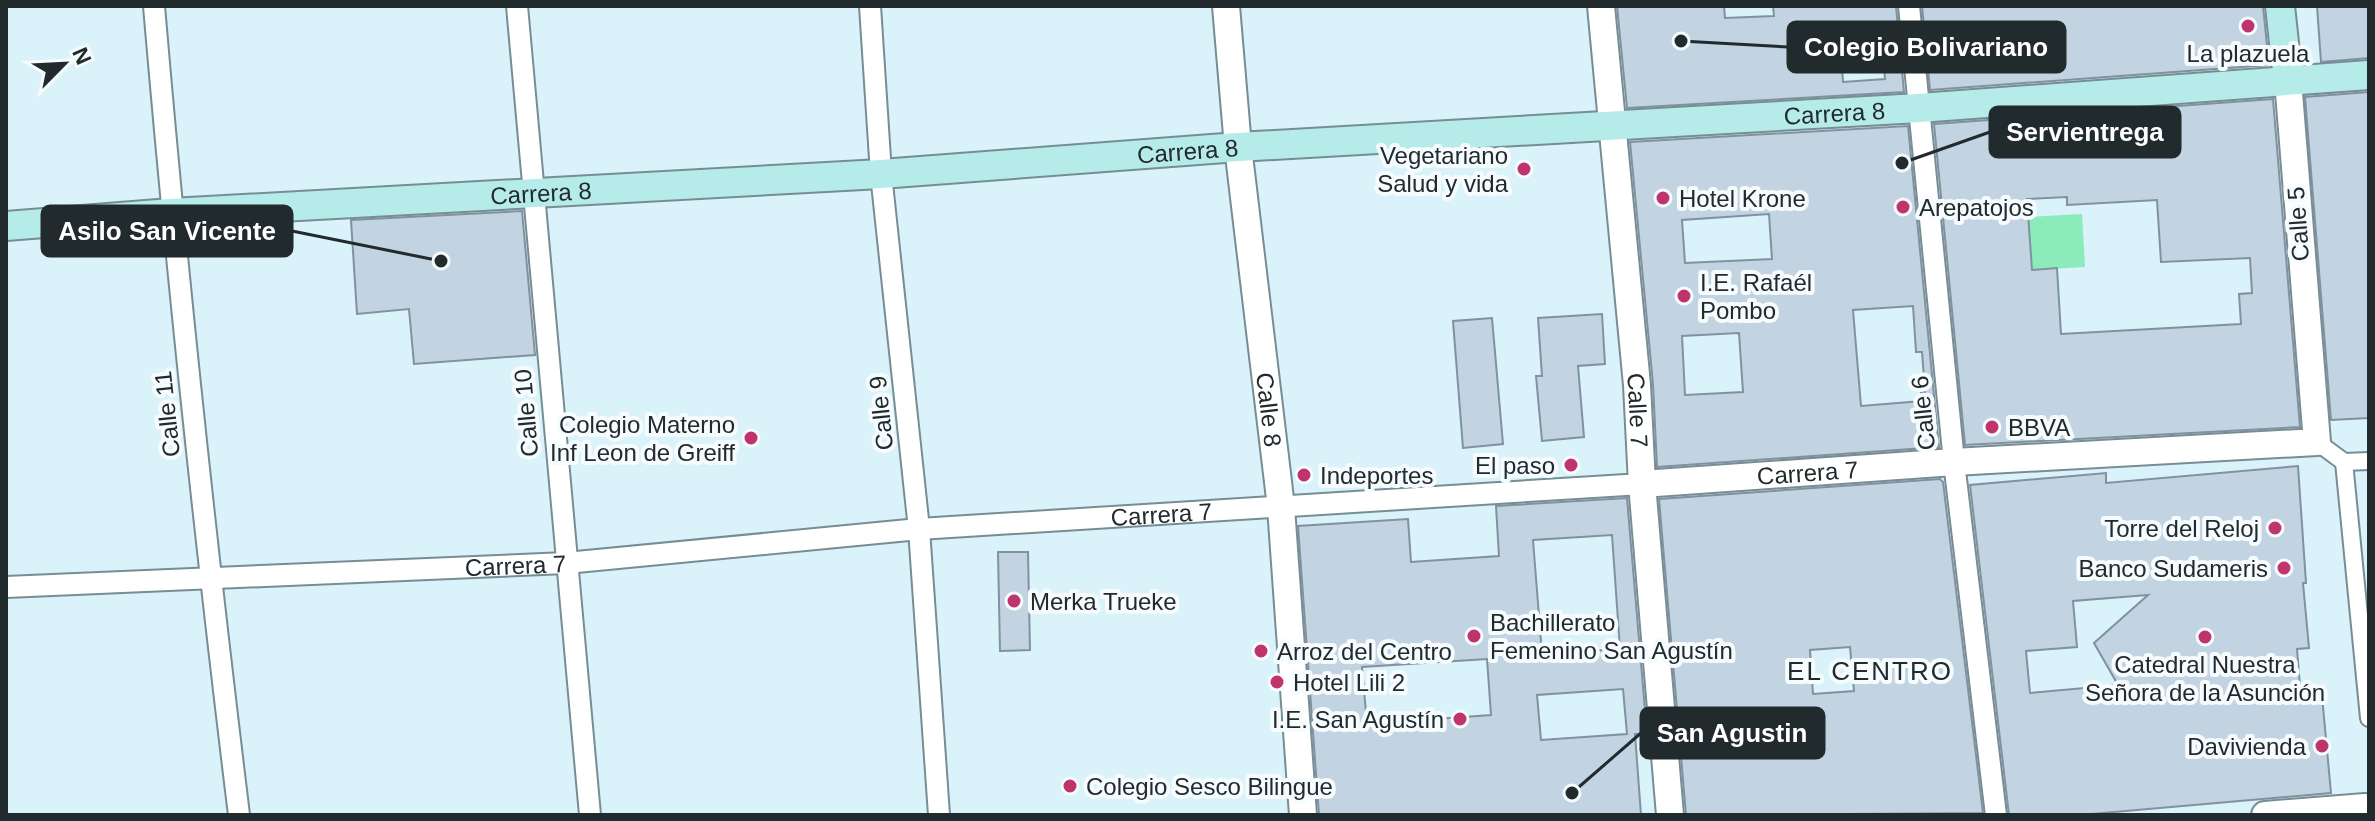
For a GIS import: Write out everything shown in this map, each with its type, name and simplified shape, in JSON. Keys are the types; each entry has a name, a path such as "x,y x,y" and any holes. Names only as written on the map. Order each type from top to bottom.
{"main road":[{"name":"Calle 5","path":"2280,6 2288,80"},
{"name":"Carrera 8","path":"6,226 171,213 881,174 1238,147 1919,108 2369,75"}],"street":[{"name":"Calle 11","path":"154,6 171,213 239,815"},
{"name":"Calle 10","path":"517,6 590,815"},
{"name":"Calle 9","path":"870,6 881,174 919,529 939,815"},
{"name":"Calle 8","path":"1226,6 1238,147 1281,507 1303,815"},
{"name":"Calle 7","path":"1601,6 1637,385 1642,484 1670,815"},
{"name":"Calle 6","path":"1909,6 1954,462 1996,815"},
{"name":"Calle 5","path":"2288,80 2317,442"},
{"name":"Carrera 7","path":"6,587 566,563 919,529 1954,462 2317,442"},
{"path":"2317,442 2344,462 2369,461"},
{"path":"2344,462 2369,718"},
{"path":"2265,815 2367,808"}],"green space":[{"path":"2082,214 2085,267 2032,270 2028,217"}],"building":[{"path":"1617,6 1724,6 1725,18 1774,16 1773,6 1896,6 1904,92 1627,108","holes":["1881,32 1885,79 1843,82 1840,35"]},
{"path":"1922,6 2263,6 2269,65 1930,90"},
{"path":"2317,6 2369,6 2369,58 2321,62"},
{"path":"2369,92 2369,418 2331,420 2305,97"},
{"path":"2273,99 2300,427 1965,445 1934,124","holes":["2067,197 2067,205 2157,200 2161,262 2250,258 2252,293 2239,294 2241,324 2061,334 2057,268 2032,270 2027,199"]},
{"path":"1908,126 1939,447 1657,467 1653,384 1630,142","holes":["1769,214 1772,259 1685,263 1682,220","1913,306 1916,352 1922,352 1925,392 1921,393 1922,401 1861,406 1853,310","1739,333 1743,392 1685,395 1682,336"]},
{"path":"522,211 535,355 414,364 409,309 357,314 351,220"},
{"path":"1602,314 1605,364 1578,366 1584,437 1542,441 1536,376 1542,376 1538,318"},
{"path":"1492,318 1503,444 1463,448 1453,321"},
{"path":"2298,466 2309,648 2297,649 2300,686 2321,685 2331,793 2080,815 2009,815 1970,485 2106,473 2106,483","holes":["2148,595 2094,643 2118,685 2030,693 2026,651 2077,647 2073,601"]},
{"path":"1940,479 1943,482 1983,813 1686,815 1659,499","holes":["1850,647 1854,691 1813,694 1810,650"]},
{"path":"1627,498 1647,734 1635,734 1641,815 1319,815 1298,526 1408,519 1411,562 1499,556 1496,506","holes":["1612,535 1620,649 1542,654 1533,540","1487,659 1491,715 1367,724 1362,667","1623,689 1627,734 1541,740 1537,695"]},
{"name":"Merka Trueke","path":"998,552 1028,552 1030,650 1000,651"}],"place":[{"name":"La plazuela","path":"2248,26"},
{"name":"Colegio Bolivariano","path":"1681,41"},
{"name":"Servientrega","path":"1902,163"},
{"name":"Vegetariano Salud y vida","path":"1524,169"},
{"name":"Hotel Krone","path":"1663,198"},
{"name":"Arepatojos","path":"1903,207"},
{"name":"Asilo San Vicente","path":"441,261"},
{"name":"I.E. Rafaél Pombo","path":"1684,296"},
{"name":"BBVA","path":"1992,427"},
{"name":"Colegio Materno Inf Leon de Greiff","path":"751,438"},
{"name":"El paso","path":"1571,465"},
{"name":"Indeportes","path":"1304,475"},
{"name":"Torre del Reloj","path":"2275,528"},
{"name":"Banco Sudameris","path":"2284,568"},
{"name":"Merka Trueke","path":"1014,601"},
{"name":"Bachillerato Femenino San Agustín","path":"1474,636"},
{"name":"Catedral Nuestra Señora de la Asunción","path":"2205,637"},
{"name":"Arroz del Centro","path":"1261,651"},
{"name":"Hotel Lili 2","path":"1277,682"},
{"name":"I.E. San Agustín","path":"1460,719"},
{"name":"Davivienda","path":"2322,746"},
{"name":"Colegio Sesco Bilingue","path":"1070,786"},
{"name":"San Agustin","path":"1572,793"}],"district":[{"name":"EL CENTRO","path":"1870,671"}]}
